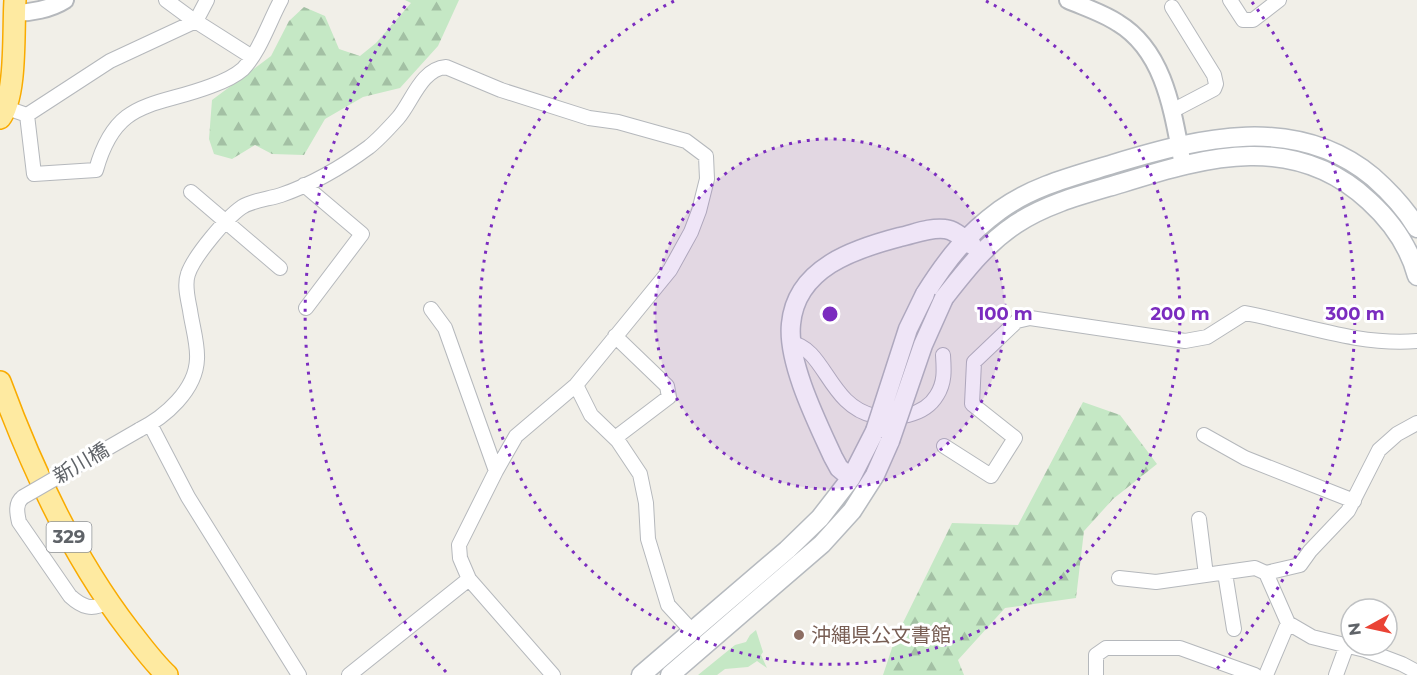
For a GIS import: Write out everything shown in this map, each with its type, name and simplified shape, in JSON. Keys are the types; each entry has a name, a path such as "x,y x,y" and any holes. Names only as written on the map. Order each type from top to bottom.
{"highway":[{"path":"3,113 12,76 14,7"},
{"name":"329","path":"0,382 33,462 83,564 107,602 167,675"}],"main road":[{"path":"670,675 822,544 852,511 875,474 909,329 925,294 941,268 964,239 1006,205 1041,187 1125,160 1179,146 1250,136 1286,138 1319,146 1346,158 1365,171 1393,195 1417,228"},
{"path":"640,675 787,550 820,518 883,436 944,298 982,251 1004,232 1038,211 1067,199 1183,165 1240,155 1265,155 1290,159 1320,168 1353,186 1398,233 1413,262 1417,276"},
{"path":"851,478 839,468 799,374 791,343 790,326 796,300 815,275 832,262 855,251 934,228 951,230 982,251"}],"street":[{"path":"14,7 30,12 65,0"},
{"path":"166,0 252,57"},
{"path":"3,113 27,115 110,61 196,21 207,0"},
{"path":"27,115 34,174 96,170 101,151 116,127 136,110 224,82 242,70 252,57 280,0"},
{"path":"1068,0 1117,22 1131,32 1144,46 1156,65 1172,111 1183,165"},
{"path":"1230,0 1244,20 1253,20 1280,0"},
{"path":"1172,7 1214,75 1216,84 1214,89 1172,111"},
{"name":"新川橋","path":"107,602 90,608 80,605 70,596 18,522 17,509 21,498 145,427 187,391 196,372 198,357 187,291 188,275 194,261 225,222 244,206 282,195 325,176 371,145 398,117 427,75 437,68 446,67 501,90 589,118 618,122 686,141 706,156 707,179 691,232 670,270 615,336"},
{"path":"304,185 362,234 306,308"},
{"path":"191,192 280,268"},
{"path":"431,309 445,328 496,471"},
{"path":"944,446 991,476 1015,438 972,404 974,362 1017,321 1024,319 1030,318 1185,341 1207,337 1245,313 1359,339 1417,341"},
{"path":"553,675 469,579 460,558 459,545 516,436 576,385 615,336 667,386 669,397 615,438"},
{"path":"791,343 800,344 809,352 838,394 850,406 867,414 882,417 902,417 920,412 933,402 941,389 945,375 943,355"},
{"path":"576,385 591,415 615,438 640,474 646,503 648,539 668,604 692,631"},
{"path":"1119,578 1155,582 1255,568 1266,573 1300,566 1310,551 1348,511 1379,450 1397,434 1417,423"},
{"path":"145,427 299,675"},
{"path":"1204,435 1245,458 1353,501"},
{"path":"1199,519 1206,575"},
{"path":"1225,573 1234,629"},
{"path":"1266,573 1288,623 1312,637 1339,643"},
{"path":"350,675 469,579"},
{"path":"1266,675 1288,623"},
{"path":"1096,675 1096,655 1106,648 1180,648 1255,675"},
{"path":"1336,675 1343,657"},
{"path":"1382,657 1417,672"}],"green space":[{"path":"405,0 459,0 438,46 400,88 363,97 325,119 304,155 272,154 255,145 232,159 214,154 209,139 212,100 271,56 289,21 304,7 325,16 339,49 360,56 376,43 411,3"},
{"path":"1083,402 1120,415 1157,464 1113,499 1084,531 1076,598 1005,608 958,660 964,675 883,675 895,639 952,523 1018,525"},
{"path":"756,630 763,652 761,655 767,668 757,661 748,667 725,669 717,675 698,675 735,645 746,642"}],"place":[{"name":"沖縄県公文書館","path":"799,635"}]}
